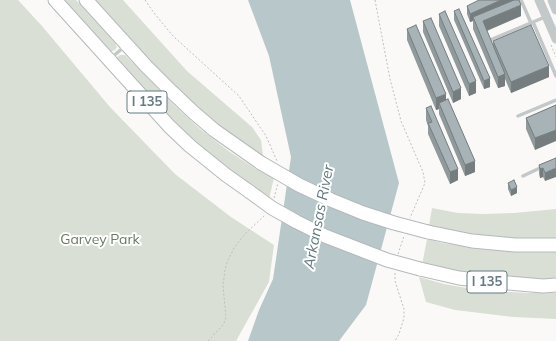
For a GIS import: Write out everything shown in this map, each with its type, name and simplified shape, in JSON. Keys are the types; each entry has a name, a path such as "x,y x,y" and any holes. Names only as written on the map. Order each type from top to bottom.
{"highway":[{"name":"I 135","path":"54,0 169,126 190,146 226,175 272,208 325,236 387,260 420,269 459,278 543,286 556,285"},
{"name":"I 135","path":"86,0 192,112 214,130 261,163 299,185 330,200 363,213 428,232 472,241 515,245 556,245"}],"street":[{"path":"539,0 556,40"},
{"path":"552,0 556,10"}],"lane":[{"path":"521,0 556,76"},
{"path":"490,40 546,16"},
{"path":"108,60 127,44"},
{"path":"518,116 556,100"},
{"path":"523,176 550,164"}],"path":[{"path":"145,0 173,36 239,96 266,136 276,161"},
{"path":"375,0 390,79 402,121 423,172 424,183 410,217"},
{"path":"273,203 279,180"},
{"path":"208,341 223,325 226,318 223,286 225,269 228,260 234,248 265,215"},
{"path":"397,258 405,231"},
{"path":"394,270 395,281 404,309 404,318 395,341"}],"green space":[{"name":"Garvey Park","path":"0,0 18,0 42,26 110,107 175,174 231,217 274,245 269,282 236,341 0,341"},
{"path":"61,0 76,0 115,43 117,47 115,50 110,52"},
{"path":"94,0 123,0 187,71 252,127 261,140 263,156 240,143 197,109 158,71"},
{"path":"120,55 125,55 200,129 230,152 256,169 274,178 269,199 204,152 178,130 116,60"},
{"path":"432,208 458,213 484,214 556,209 556,239 521,240 487,237 429,226"},
{"path":"427,239 442,243 504,251 556,251 556,279 537,280 493,277 422,265"},
{"path":"419,277 444,284 478,290 556,293 556,319 513,317 455,310 426,302"}],"water":[{"name":"Arkansas River","path":"248,0 350,0 399,183 366,305 339,341 248,341 259,310 273,279 291,157 269,56"}],"building":[{"path":"479,0 501,0 470,14 467,6"},
{"path":"514,0 519,0 521,5 483,21 505,74 498,77 473,17"},
{"path":"459,9 490,78 484,81 454,11"},
{"path":"445,11 476,81 469,84 439,14"},
{"path":"431,18 461,88 453,92 423,21"},
{"path":"416,25 446,94 436,98 407,29"},
{"path":"531,25 549,66 511,82 493,41"},
{"path":"448,99 475,161 465,165 439,103"},
{"path":"556,105 556,130 535,138 526,118"},
{"path":"431,106 458,169 450,172 428,123 432,122 426,108"},
{"path":"556,158 556,168 545,173 543,168 540,169 539,165"},
{"path":"514,180 517,187 511,190 508,183"}]}
